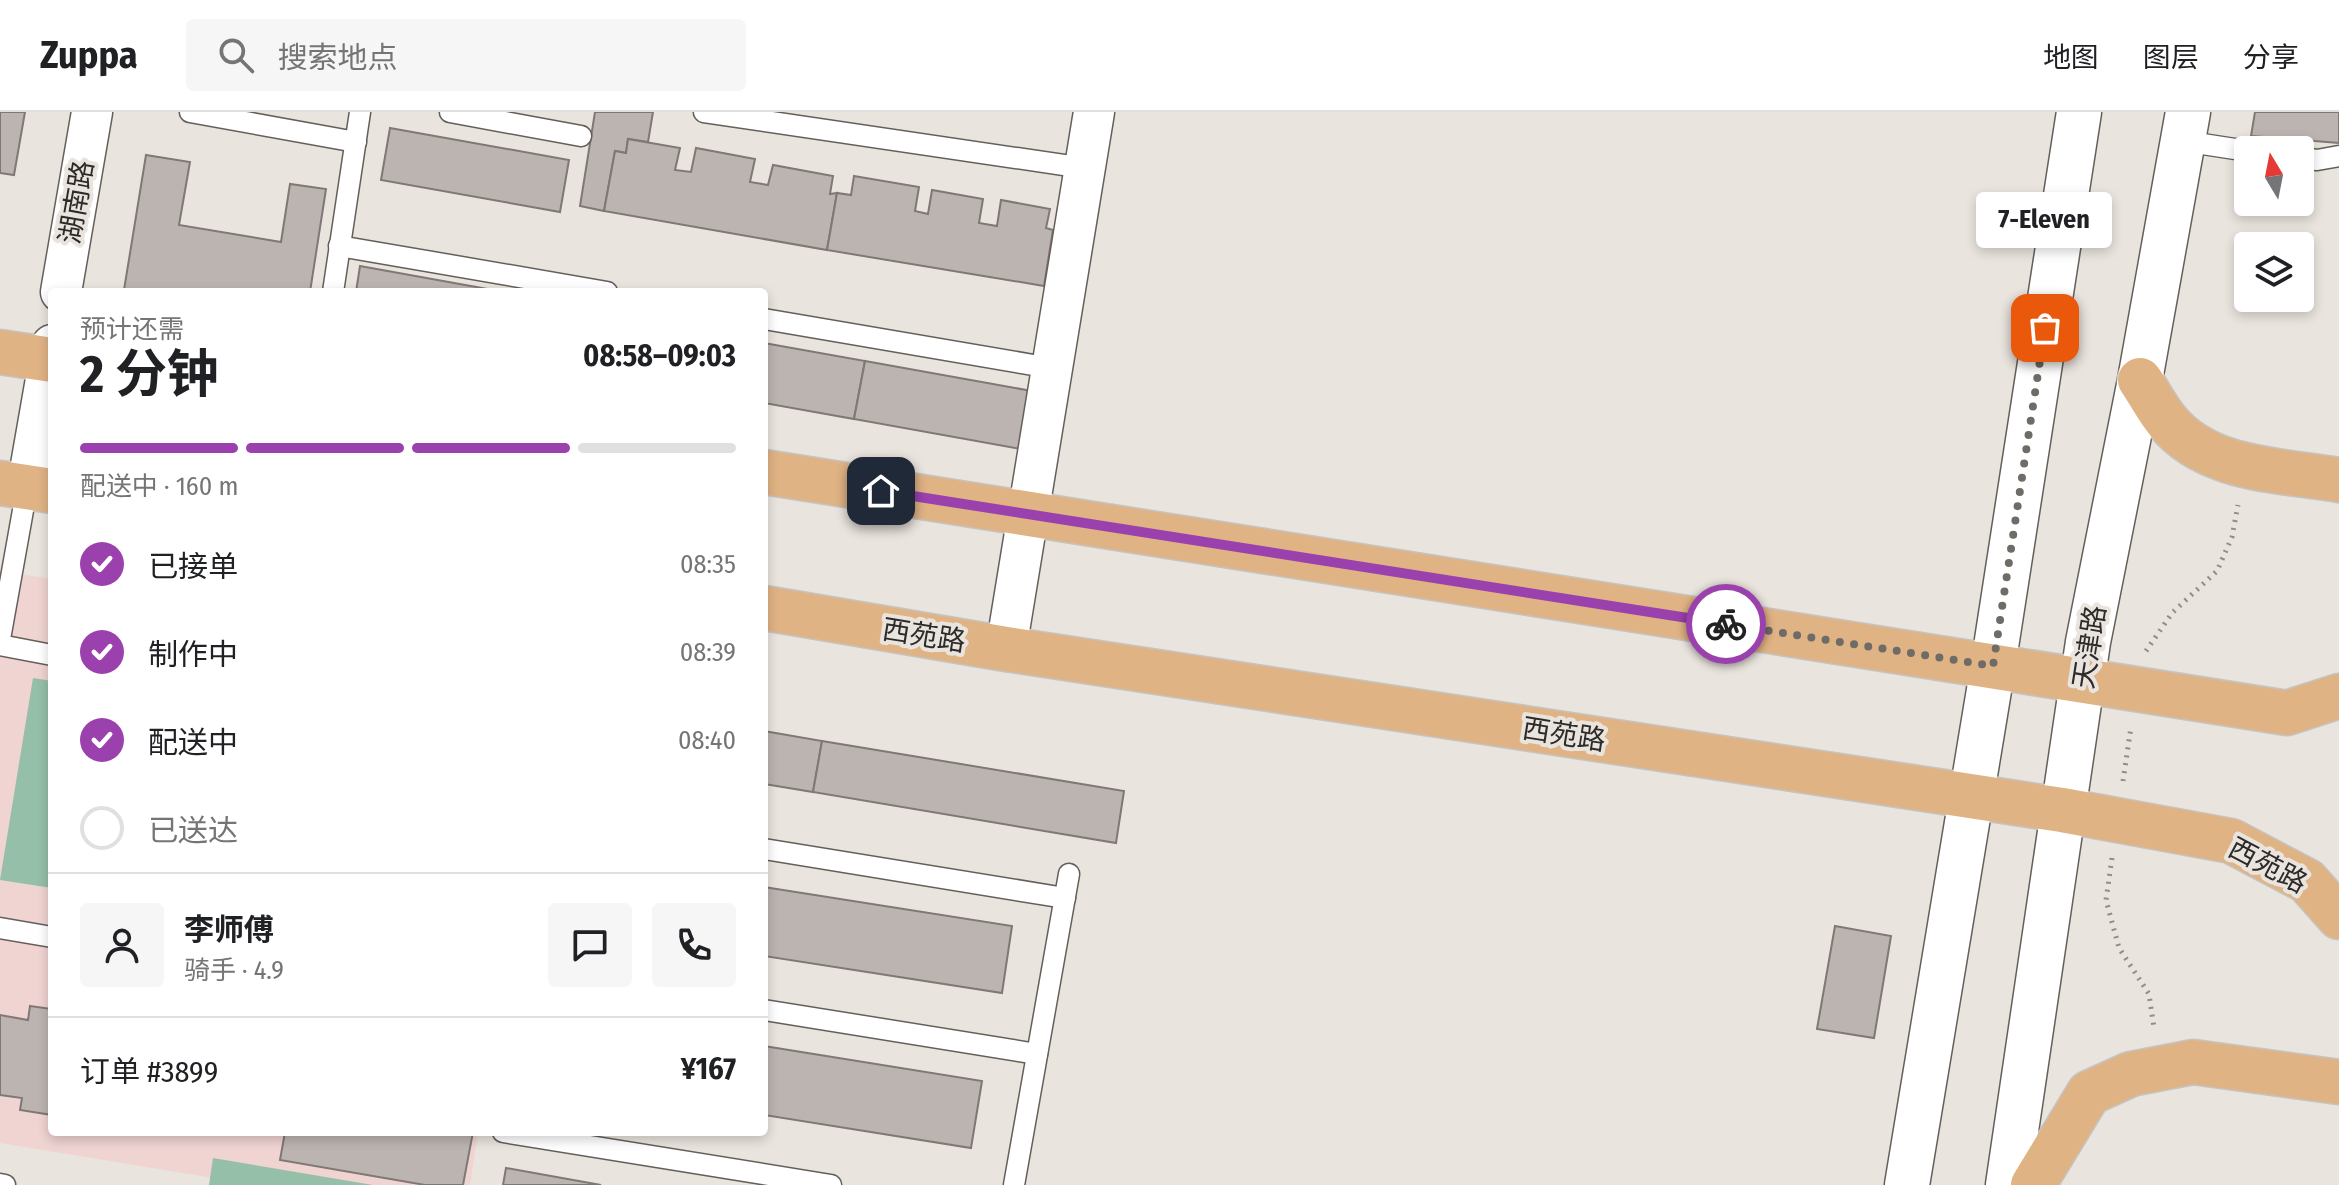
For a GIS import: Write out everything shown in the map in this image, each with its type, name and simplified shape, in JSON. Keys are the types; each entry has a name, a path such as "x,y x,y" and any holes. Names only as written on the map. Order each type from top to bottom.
{"main road":[{"path":"1907,1185 1993,666 2079,112"},
{"name":"天津路","path":"2008,1185 2088,642 2140,380 2185,127"},
{"path":"0,352 48,355"},
{"path":"2140,380 2168,422 2194,446 2224,460 2339,480"},
{"path":"768,473 2287,713 2339,696"},
{"name":"西苑路","path":"768,609 1006,649 2062,810 2231,841 2307,881 2339,917"},
{"path":"2033,1185 2089,1093 2131,1074 2193,1062 2339,1082"}],"street":[{"name":"湖南路","path":"62,288 92,112"},
{"path":"1006,649 1094,112"},
{"path":"26,487 48,371"}],"lane":[{"path":"190,112 356,142"},
{"path":"334,288 360,112"},
{"path":"450,112 581,136"},
{"path":"704,112 1084,168"},
{"path":"2185,127 2234,146"},
{"path":"2314,160 2339,156"},
{"path":"339,246 584,288"},
{"path":"768,320 1051,368"},
{"path":"0,639 26,487"},
{"path":"0,645 48,654"},
{"path":"768,850 1065,898"},
{"path":"1014,1185 1069,874"},
{"path":"0,928 48,936"},
{"path":"768,1011 1037,1054"},
{"path":"528,1136 831,1185"}],"path":[{"path":"2160,1069 2149,994 2119,948 2106,900 2136,689 2141,659 2172,613 2217,571 2232,537 2249,465"}],"shaded area":[{"path":"0,571 48,578 48,1136 477,1136 470,1185 256,1185 0,1143"}],"green space":[{"path":"33,678 48,680 48,887 0,880"},
{"path":"213,1158 373,1185 209,1185"}],"building":[{"path":"0,112 25,112 14,175 0,173"},
{"path":"595,112 653,112 648,142 628,139 626,153 615,151 604,211 580,206"},
{"path":"2255,112 2339,112 2339,143 2314,141 2314,136 2251,136"},
{"path":"390,128 569,160 560,212 381,180"},
{"path":"628,139 680,148 675,170 691,172 696,148 755,159 750,182 768,185 773,165 833,176 830,194 837,193 827,250 604,211 615,151 626,153"},
{"path":"146,155 190,162 179,225 281,242 290,184 326,189 311,288 124,288"},
{"path":"854,176 919,187 915,211 928,214 932,190 983,199 979,223 997,226 1001,200 1050,209 1046,228 1053,230 1044,286 827,250 837,193 851,195"},
{"path":"360,266 482,288 357,288"},
{"path":"768,344 865,361 854,419 768,404"},
{"path":"865,361 1032,391 1021,449 854,419"},
{"path":"768,732 822,741 813,792 768,785"},
{"path":"822,741 1124,791 1116,843 813,792"},
{"path":"768,888 1012,926 1002,993 768,957"},
{"path":"1835,926 1891,936 1874,1038 1817,1029"},
{"path":"30,1006 48,1008 48,1114 20,1110 22,1098 0,1095 0,1015 28,1020"},
{"path":"768,1047 982,1081 971,1148 768,1116"},
{"path":"284,1136 472,1136 463,1185 425,1185 280,1160"},
{"path":"506,1168 601,1185 503,1185"}],"way so far":[{"path":"1726,624 1993,666 2045,328"}],"place":[{"name":"7-Eleven","path":"2045,328"}],"route":[{"path":"881,491 1726,624"}]}
